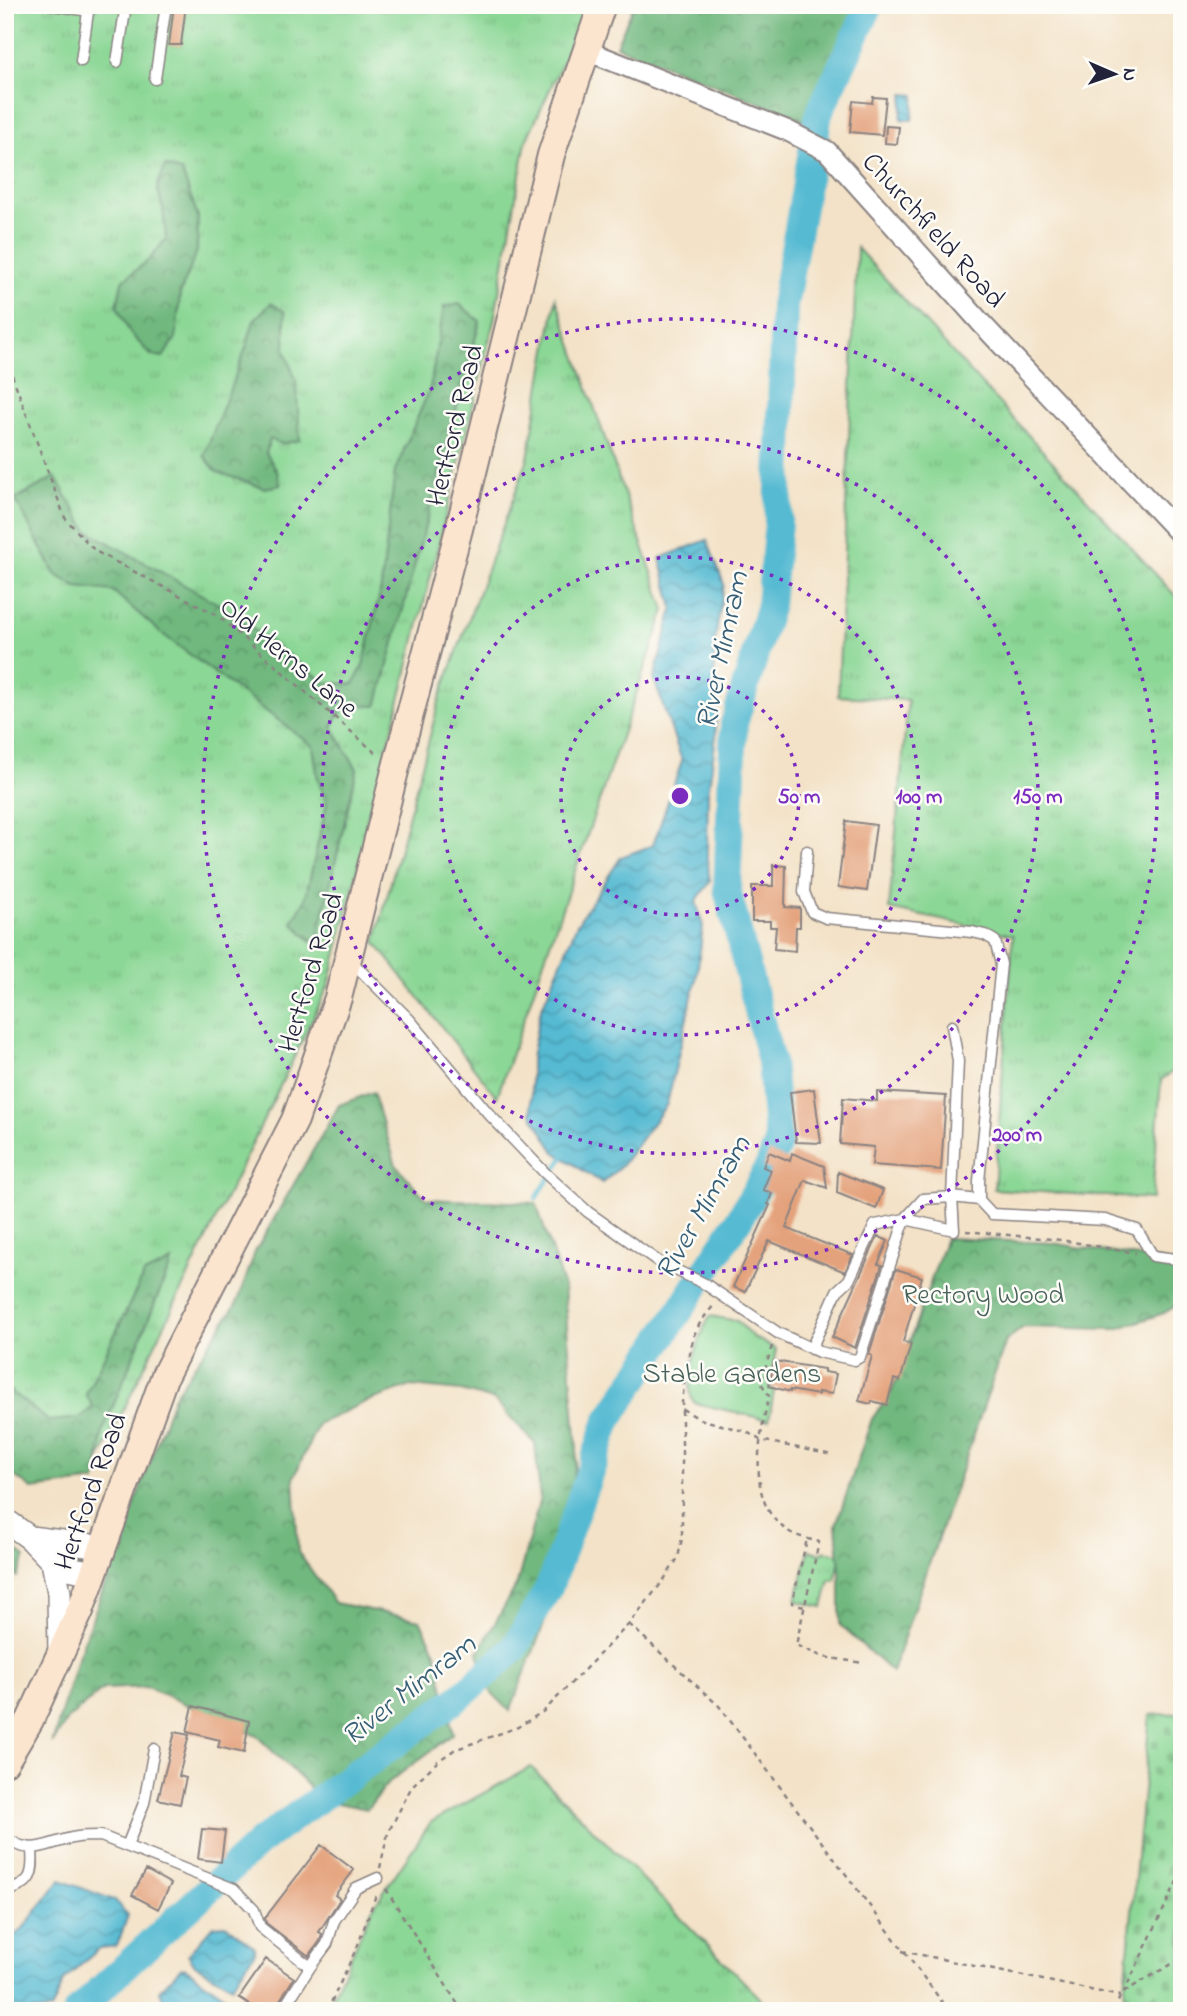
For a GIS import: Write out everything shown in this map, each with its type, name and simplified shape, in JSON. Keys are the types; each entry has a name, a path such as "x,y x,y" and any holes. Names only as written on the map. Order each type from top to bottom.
{"main road":[{"name":"Hertford Road","path":"5,1762 30,1720 61,1657 165,1375 295,1121 349,959 395,771 463,516 551,155 602,5"}],"street":[{"name":"Churchfield Road","path":"586,50 786,130 827,151 982,324 1182,536"},
{"path":"5,1520 30,1538 53,1562 64,1567 97,1561 86,1545 30,1538"},
{"path":"53,1562 59,1592 61,1657"}],"lane":[{"path":"53,5 89,8 81,61"},
{"path":"117,62 126,5"},
{"path":"155,79 166,5"},
{"path":"807,851 804,892 812,912 826,918 972,932 995,941 1001,964 979,1200 992,1214 1105,1220 1138,1230 1153,1256 1182,1260"},
{"path":"349,959 409,1018 488,1112 545,1173 588,1212 659,1262 705,1284 778,1333 811,1349 855,1360 860,1357 905,1219 923,1199 979,1200"},
{"path":"811,1349 837,1291 849,1280 874,1225 905,1219 954,1230 952,1198 958,1061 952,1026"},
{"path":"127,1846 144,1803 154,1749"},
{"path":"5,1837 32,1850 78,1837 100,1836 234,1889 254,1910 260,1927 310,1967"},
{"path":"5,1892 25,1885 28,1881 33,1868 32,1850"},
{"path":"282,2011 327,1944 334,1921 356,1888 378,1878"}],"path":[{"name":"Old Herns Lane","path":"5,356 65,518 95,551 216,615 395,771"},
{"path":"954,1230 1061,1240 1153,1256"},
{"path":"327,2011 377,1896 378,1878 388,1833 412,1786 454,1750 518,1727 544,1711 629,1624 678,1558 682,1538 682,1409 685,1376 694,1335 701,1321 722,1297"},
{"path":"778,1333 768,1354 761,1383 769,1395 760,1440 760,1477 769,1509 786,1530 819,1542 796,1645 822,1657 863,1662"},
{"path":"682,1409 700,1419 747,1432 760,1440 832,1455"},
{"path":"804,1606 792,1603 807,1539"},
{"path":"629,1624 719,1706 949,2011"},
{"path":"1124,1992 1182,1871"},
{"path":"378,1878 462,2011"},
{"path":"902,1951 1120,1996"},
{"path":"1115,2011 1124,1992 1182,1958"}],"green space":[{"path":"5,5 589,5 526,141 494,321 329,985 92,1475 5,1438"},
{"path":"634,5 880,5 821,127 616,46"},
{"path":"165,166 182,172 198,217 197,251 180,294 176,338 163,357 151,355 130,333 117,306 122,281 149,260 166,239 163,209 157,187"},
{"path":"857,248 1182,603 1182,1065 1161,1080 1152,1199 994,1189 1013,935 889,909 908,700 838,696"},
{"path":"556,298 665,610 497,1097 375,942 440,698 528,458"},
{"path":"271,303 285,312 285,349 296,381 300,440 282,444 270,439 266,453 277,471 280,485 264,488 217,472 204,456 246,348 254,320"},
{"path":"459,304 480,321 377,706 345,705 332,727 357,769 316,946 292,922 305,900 327,803 318,780 313,746 161,633 113,591 76,587 55,574 15,499 55,477 88,531 220,605 326,683 354,684 364,663 381,588 395,471 430,388 444,307"},
{"path":"373,1092 396,1165 426,1199 536,1203 564,1288 577,1449 563,1575 510,1711 491,1692 478,1653 517,1584 540,1498 535,1443 494,1400 461,1391 411,1386 363,1403 318,1424 294,1477 298,1552 335,1603 420,1620 436,1652 453,1734 388,1783 367,1809 323,1800 257,1736 147,1687 103,1689 68,1719 52,1744 76,1663 174,1396 238,1301 255,1252 339,1105"},
{"name":"Rectory Wood","path":"946,1238 1052,1243 1182,1264 1182,1302 1164,1313 1116,1329 1023,1327 1006,1341 892,1672 840,1625 840,1572 836,1525 872,1419 892,1391"},
{"path":"172,1261 103,1431 96,1481 32,1489 5,1469 5,1387 49,1421 80,1418 93,1407 86,1394 144,1274"},
{"name":"Stable Gardens","path":"710,1316 737,1321 753,1337 776,1349 769,1386 774,1391 769,1420 695,1403 691,1396 691,1374 697,1347"},
{"path":"5,1542 25,1557 17,1577 5,1569"},
{"path":"809,1550 841,1555 835,1581 830,1580 823,1607 796,1601"},
{"path":"1182,1713 1182,2005 1124,1998 1150,1715"},
{"path":"531,1767 773,2011 326,2011 372,1909 431,1822"}],"water":[{"path":"904,94 915,95 912,120 901,119"},
{"path":"707,540 724,584 714,647 716,736 708,794 707,856 710,882 696,901 703,926 697,975 667,1104 622,1165 602,1183 555,1152 531,1113 531,1058 540,1012 577,924 621,857 653,845 682,761 654,679 673,608 660,558"},
{"path":"60,1880 114,1900 128,1915 117,1946 100,1948 65,1979 51,2011 5,2011 5,1941 21,1931"},
{"path":"226,1925 255,1947 255,1952 232,1986 195,1965 188,1954 213,1926"},
{"path":"185,1968 235,2003 237,2011 181,2011 162,1997 160,1990 180,1969"}],"building":[{"path":"174,5 186,5 181,45 169,45"},
{"path":"873,97 886,98 882,135 850,132 853,101 872,103"},
{"path":"886,126 899,127 897,144 885,143"},
{"path":"846,821 876,825 867,891 838,887"},
{"path":"773,865 786,866 785,907 800,908 800,927 796,927 795,951 774,949 776,927 770,927 770,921 752,921 752,886 773,886"},
{"path":"814,1089 821,1143 796,1142 790,1092"},
{"path":"877,1092 946,1096 941,1170 872,1165 874,1147 840,1144 843,1098 877,1101"},
{"path":"769,1152 790,1161 792,1153 824,1166 827,1188 805,1180 786,1228 853,1255 845,1272 769,1241 745,1292 733,1287 770,1205 768,1204 772,1193 763,1190 771,1170 763,1167"},
{"path":"838,1172 883,1190 876,1209 837,1193"},
{"path":"878,1236 888,1241 878,1264 882,1265 855,1348 832,1337"},
{"path":"896,1269 922,1277 903,1342 911,1344 900,1381 894,1379 887,1405 872,1401 871,1404 859,1401 872,1356 869,1354"},
{"path":"774,1361 824,1369 824,1372 836,1374 832,1394 790,1392 769,1386"},
{"path":"193,1706 249,1721 244,1753 218,1747 220,1740 187,1732"},
{"path":"175,1732 189,1735 179,1776 186,1778 180,1804 158,1799"},
{"path":"202,1829 225,1831 221,1862 198,1859"},
{"path":"321,1845 354,1870 335,1895 340,1899 319,1932 322,1934 320,1941 309,1956 266,1923 265,1918"},
{"path":"146,1870 171,1884 158,1909 132,1895"},
{"path":"266,1959 294,1978 273,2011 258,2011 239,1998"}],"waterway":[{"name":"River Mimram","path":"77,2011 261,1841 462,1695 514,1649 550,1585 608,1421 740,1218 778,1144 771,1061 727,889 734,724 770,605 778,523 784,306 819,113 870,5"},
{"path":"536,1198 563,1158"}]}
